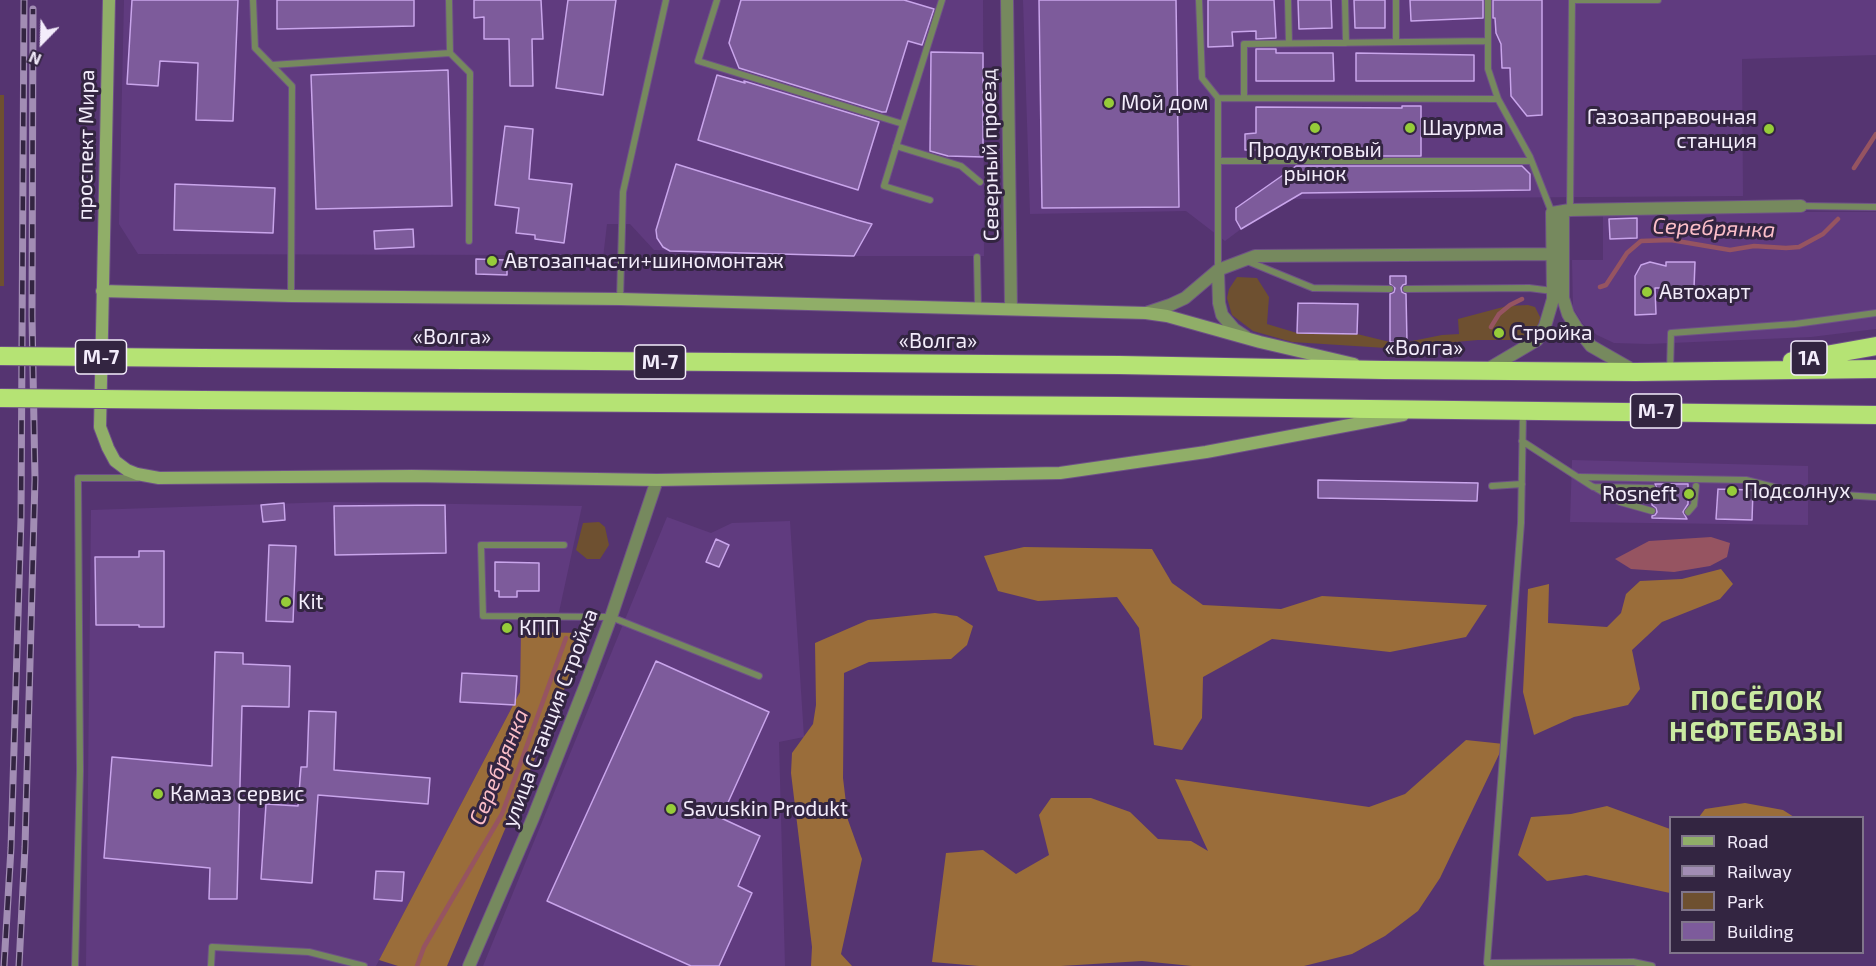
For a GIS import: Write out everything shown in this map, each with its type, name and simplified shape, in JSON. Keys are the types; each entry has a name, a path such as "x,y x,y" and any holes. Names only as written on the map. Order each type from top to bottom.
{"highway":[{"name":"1A","path":"1742,370 1876,346"},
{"name":"«Волга»","path":"0,356 1119,365 1484,371 1876,369"},
{"name":"М-7","path":"0,398 1436,409 1876,415"}],"street":[{"name":"проспект Мира","path":"109,0 100,427 108,448 116,461 126,470 159,478 412,476 657,480 1060,473 1206,452 1436,409"},
{"name":"Северный проезд","path":"1007,0 1011,309"},
{"path":"1562,211 1801,206"},
{"path":"1484,371 1537,340 1550,312 1553,291 1553,254 1562,211"},
{"path":"1562,211 1563,298 1568,314 1575,327 1591,346 1636,372"},
{"path":"1146,313 1185,298 1218,270 1255,256 1553,254"},
{"path":"1218,270 1219,303 1222,315 1234,329 1250,339"},
{"path":"102,291 291,296 620,299 1146,313 1175,318 1250,339 1384,370"},
{"name":"улица Станция Стройка","path":"469,966 537,808 611,617 657,480"}],"lane":[{"path":"253,0 255,48 292,86 291,296"},
{"path":"449,0 450,53 470,73 469,241"},
{"path":"620,299 624,192 666,0"},
{"path":"717,0 698,61 903,124"},
{"path":"930,200 884,186 942,0"},
{"path":"1199,0 1202,78 1218,98 1218,270"},
{"path":"1288,0 1289,43"},
{"path":"1344,0 1346,43"},
{"path":"1396,0 1396,42"},
{"path":"1488,0 1488,69 1498,99 1531,161 1562,211"},
{"path":"1562,211 1572,0 1658,0"},
{"path":"1244,98 1244,44 1488,41"},
{"path":"272,65 450,53"},
{"path":"1218,98 1498,99"},
{"path":"897,146 961,166 980,182"},
{"path":"1218,161 1531,161"},
{"path":"1801,206 1876,207"},
{"path":"977,256 978,308"},
{"path":"1244,260 1313,288 1390,289"},
{"path":"1407,289 1529,288 1553,291"},
{"path":"1670,371 1671,333 1795,324 1876,313"},
{"path":"1523,410 1521,523 1487,963 1633,962 1652,966"},
{"path":"1522,441 1620,502 1652,511"},
{"path":"1579,477 1746,480 1794,492 1876,497"},
{"path":"75,966 80,771 78,478 159,478"},
{"path":"1688,489 1705,480"},
{"path":"1492,486 1522,484"},
{"path":"1688,512 1694,505 1696,486"},
{"path":"1593,487 1652,488"},
{"path":"564,545 482,545 483,616 611,617 759,676"},
{"path":"211,966 212,947 309,952 364,966"}],"shaded area":[{"path":"124,0 983,0 984,256 848,256 654,250 630,224 607,224 603,258 527,255 138,254 119,224"},
{"path":"1023,0 1876,0 1876,55 1742,59 1743,196 1292,199 1225,241 1186,211 1030,214"},
{"path":"1876,212 1876,329 1811,337 1648,344 1614,343 1597,335 1583,324 1573,308 1572,260 1603,260 1603,215"},
{"name":"Rosneft","path":"1572,460 1808,466 1808,525 1570,522"},
{"path":"332,502 582,506 559,612 522,612 520,692 376,966 86,966 91,510"},
{"path":"667,517 711,533 732,523 790,521 804,737 779,742 785,966 483,966"},
{"path":"1711,537 1730,543 1727,557 1710,566 1674,572 1631,569 1615,559 1649,541"},
{"path":"1024,547 1152,549 1172,583 1203,605 1281,609 1322,596 1487,605 1466,637 1390,652 1272,639 1203,677 1202,718 1182,750 1154,745 1139,628 1117,597 1038,601 998,591 984,556"},
{"path":"1721,569 1733,584 1720,599 1662,622 1632,650 1640,689 1628,705 1574,717 1534,735 1523,692 1528,589 1549,584 1548,623 1607,627 1621,613 1626,594 1640,581 1682,579"},
{"path":"935,613 957,616 973,626 967,645 951,659 869,662 844,673 843,778 848,820 862,859 841,954 852,966 811,966 812,947 791,773 792,753 813,724 816,705 815,643 868,620"},
{"path":"521,632 584,633 575,664 447,966 398,966 379,960 520,692"},
{"path":"1466,740 1504,744 1440,878 1418,911 1385,936 1352,954 1304,966 1192,966 1142,961 1061,966 979,966 932,962 946,853 983,850 1016,874 1049,855 1039,815 1051,798 1091,798 1130,812 1158,839 1191,841 1208,851 1175,779 1369,807 1405,794"},
{"path":"1745,803 1783,810 1792,816 1700,816 1705,809"},
{"path":"1607,806 1669,829 1669,893 1586,875 1547,881 1518,855 1531,817 1571,814"}],"green space":[{"path":"0,95 4,95 4,286 0,286"},
{"path":"1237,277 1257,278 1269,297 1267,324 1297,333 1357,334 1390,342 1407,342 1459,334 1458,319 1507,306 1535,307 1541,319 1536,330 1521,340 1478,340 1432,344 1417,350 1292,342 1253,331 1232,315 1227,298 1229,289"},
{"path":"599,522 605,527 609,545 600,559 587,559 576,550 583,523"}],"building":[{"path":"132,0 238,0 233,121 196,120 198,63 160,61 158,86 127,84"},
{"path":"277,0 414,0 414,26 277,29"},
{"path":"474,0 541,0 543,39 532,39 533,86 510,86 509,39 484,39 484,17 474,18"},
{"path":"568,0 616,0 603,95 556,88"},
{"path":"741,0 904,0 934,9 922,45 908,41 886,112 882,112 739,68 729,43"},
{"name":"Мой дом","path":"1039,0 1176,0 1179,207 1042,208"},
{"path":"1208,0 1274,0 1276,38 1256,39 1256,31 1232,32 1233,46 1208,47"},
{"path":"1298,0 1331,0 1332,28 1299,29"},
{"path":"1354,0 1385,0 1385,28 1355,28"},
{"path":"1410,0 1483,0 1483,18 1411,21"},
{"path":"1493,0 1542,0 1542,115 1527,116 1511,96 1510,68 1502,68 1501,44 1496,33 1495,18 1493,18"},
{"path":"1256,49 1276,49 1276,53 1333,53 1334,81 1256,81"},
{"path":"931,52 983,53 983,157 948,156 930,151"},
{"path":"1356,53 1474,55 1474,81 1356,81"},
{"path":"448,70 452,206 316,209 311,75"},
{"path":"717,75 879,122 858,190 698,140"},
{"path":"1402,106 1421,106 1421,156 1312,156 1320,150 1245,150 1245,134 1256,133 1256,107 1402,108"},
{"path":"505,126 533,129 529,179 572,184 564,243 535,239 535,235 516,233 519,208 495,205"},
{"path":"676,164 872,224 854,256 670,251 663,247 657,238 656,230"},
{"path":"1296,166 1522,166 1530,174 1530,190 1302,193 1241,229 1236,220 1236,208"},
{"path":"175,184 275,188 273,233 174,230"},
{"path":"1637,218 1637,238 1610,239 1609,219"},
{"path":"413,229 414,247 375,249 374,231"},
{"path":"476,259 507,260 507,275 476,274"},
{"path":"1650,262 1666,266 1666,262 1695,262 1694,288 1655,288 1656,314 1635,315 1635,276 1641,265"},
{"path":"1390,276 1406,276 1406,284 1401,288 1406,294 1407,342 1390,342 1390,294 1395,288 1390,284"},
{"path":"1298,303 1358,304 1357,334 1297,333"},
{"path":"1318,480 1478,483 1477,501 1318,498"},
{"path":"1655,484 1688,484 1688,504 1683,512 1687,519 1652,518 1657,512 1652,505 1652,493 1657,489"},
{"path":"1718,489 1753,490 1752,520 1716,519"},
{"path":"284,503 285,520 263,522 261,505"},
{"path":"445,505 446,553 335,555 334,506"},
{"path":"716,539 729,545 719,567 706,562"},
{"path":"269,545 296,546 293,622 266,621"},
{"path":"139,551 164,551 164,627 96,625 95,557 139,557"},
{"path":"495,562 539,563 539,591 517,591 517,597 499,597 499,591 495,591"},
{"path":"215,652 243,653 243,664 290,666 289,707 242,706 237,899 209,899 210,868 104,858 112,757 212,766"},
{"path":"656,661 769,712 721,818 760,836 738,886 752,893 719,966 691,966 547,901"},
{"path":"462,673 517,676 515,705 460,702"},
{"path":"309,711 336,712 334,770 430,778 428,804 318,795 312,883 261,879 266,804 298,806 301,767 307,767"},
{"path":"376,871 404,872 402,901 374,899"}],"waterway":[{"name":"Серебрянка","path":"1854,168 1876,134"},
{"name":"Серебрянка","path":"1600,287 1606,285 1627,253 1641,241 1671,240 1730,250 1754,246 1799,247 1823,234 1838,219"},
{"name":"Серебрянка","path":"1491,327 1499,314 1522,299"},
{"name":"Серебрянка","path":"417,966 424,947 502,814 566,638"}],"railway":[{"path":"4,966 11,848 21,518 24,0"},
{"path":"19,966 25,847 35,479 32,316 33,9"}],"place":[{"name":"Мой дом","path":"1109,103"},
{"name":"Продуктовый рынок","path":"1315,128"},
{"name":"Шаурма","path":"1410,128"},
{"name":"Газозаправочная станция","path":"1769,129"},
{"name":"Автозапчасти+шиномонтаж","path":"492,261"},
{"name":"Автохарт","path":"1647,292"},
{"name":"Стройка","path":"1499,333"},
{"name":"Подсолнух","path":"1732,491"},
{"name":"Rosneft","path":"1689,494"},
{"name":"Kit","path":"286,602"},
{"name":"КПП","path":"507,628"},
{"name":"Камаз сервис","path":"158,794"},
{"name":"Savuskin Produkt","path":"671,809"}],"district":[{"name":"ПОСЁЛОК НЕФТЕБАЗЫ","path":"1757,716"}]}
